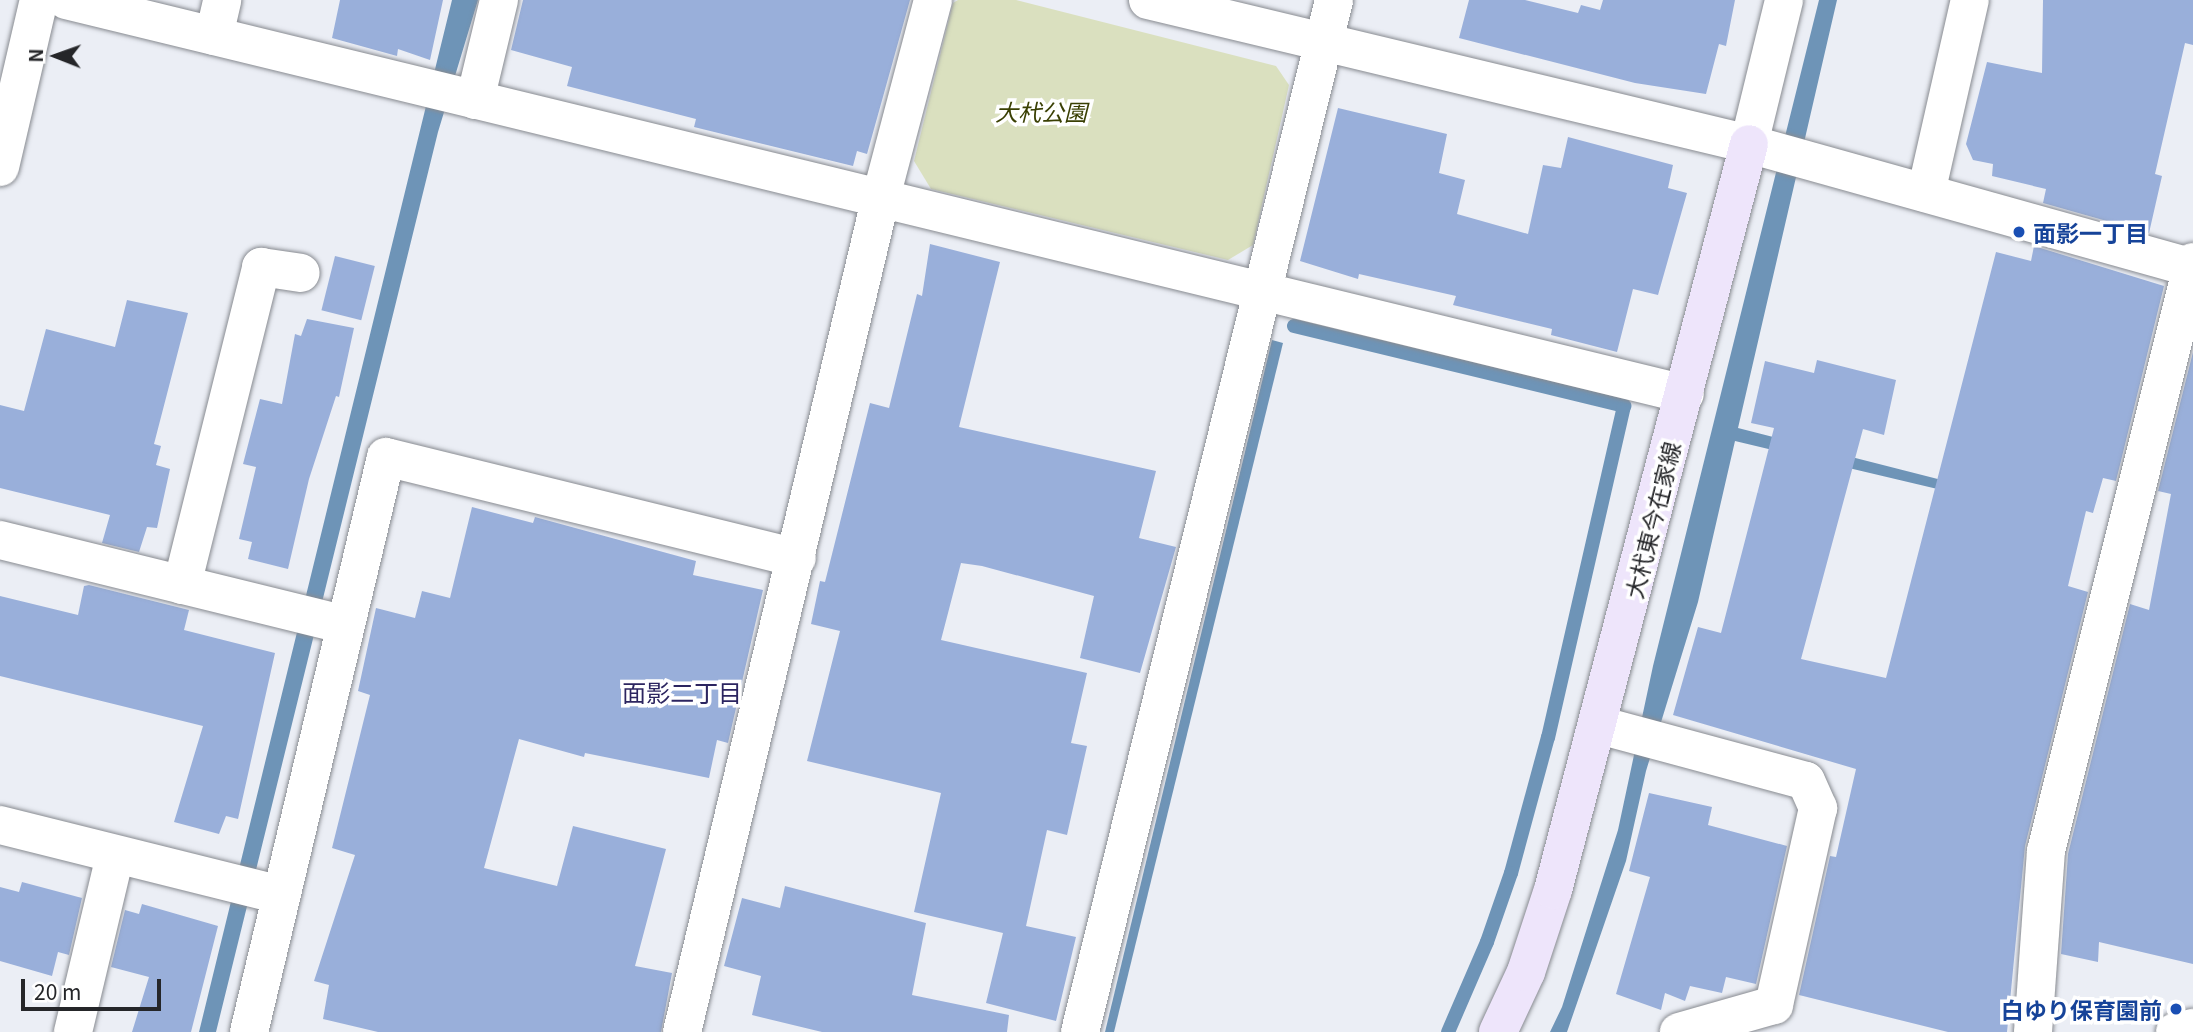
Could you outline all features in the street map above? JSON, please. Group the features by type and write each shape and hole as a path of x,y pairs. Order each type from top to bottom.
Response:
{"street":[{"path":"0,167 39,0"},
{"path":"66,0 218,18 475,100 1685,394"},
{"path":"475,100 499,0"},
{"path":"682,1032 881,197 933,0"},
{"path":"1148,0 1749,144 2193,266 2046,851 2033,1032"},
{"path":"1080,1032 1334,0"},
{"name":"大杙東今在家線","path":"1497,1032 1526,972 1615,730 1685,394 1784,0"},
{"path":"1926,193 1970,0"},
{"path":"182,585 261,267 301,273"},
{"path":"249,1032 386,457 797,558"},
{"path":"0,540 345,625"},
{"path":"1615,730 1806,781 1818,808 1774,1005 1679,1032"},
{"path":"0,825 115,856 281,895"},
{"path":"73,1032 115,856"},
{"path":"2175,1032 2193,1028"}],"green space":[{"name":"大杙公園","path":"958,0 1016,0 1276,66 1289,85 1253,245 1228,260 931,189 914,161 953,3"}],"water":[{"path":"452,0 478,0 438,132 216,1032 199,1032"},
{"path":"1819,0 1837,0 1738,428 2024,501 2022,509 1735,441 1698,602 1646,771 1626,861 1567,1032 1550,1032 1562,1007 1618,830 1653,666"},
{"path":"1272,340 1283,343 1114,1032 1105,1032"}],"building":[{"path":"340,0 443,0 430,60 398,49 397,56 332,38"},
{"path":"523,0 910,0 867,154 857,151 853,166 694,127 696,119 567,86 572,67 511,50"},
{"path":"1469,0 1525,0 1578,13 1581,5 1600,10 1603,0 1735,0 1726,46 1719,44 1706,94 1635,83 1459,38"},
{"path":"2043,0 2193,0 2193,45 2185,43 2155,174 2162,176 2149,233 2043,203 2046,189 1992,176 1993,164 1973,160 1966,144 1987,62 2042,73"},
{"path":"1338,108 1447,134 1439,173 1465,180 1457,214 1528,234 1543,165 1561,168 1568,137 1673,165 1668,188 1687,193 1658,295 1633,289 1617,352 1551,335 1552,329 1453,305 1456,296 1359,274 1358,279 1300,261"},
{"path":"930,244 1000,262 959,427 1156,471 1139,538 1176,547 1140,673 1080,658 1094,596 982,566 961,563 941,640 1087,673 1071,743 1087,746 1067,835 1047,830 1026,926 1076,937 1056,1021 986,1003 1003,933 914,912 941,793 807,761 840,631 811,624 820,581 825,582 870,403 889,408 917,294 922,296"},
{"path":"2034,246 2164,286 2116,481 2103,478 2093,513 2086,511 2068,586 2088,592 2025,846 2007,1032 1948,1032 1799,995 1830,856 1836,857 1856,769 1673,715 1698,627 1721,633 1774,428 1751,423 1765,361 1814,373 1817,360 1896,380 1884,435 1863,429 1801,659 1886,678 1996,252 2031,261"},
{"path":"335,256 375,266 361,320 321,310"},
{"path":"127,300 188,313 154,444 161,446 156,465 170,469 157,528 147,527 139,552 102,543 110,515 0,488 0,405 24,411 46,329 115,347"},
{"path":"307,319 354,328 339,397 336,396 309,479 288,569 248,559 252,542 239,539 256,467 243,464 260,399 282,404 295,334 301,336"},
{"path":"2193,352 2193,964 2099,942 2098,962 2061,954 2068,854 2130,604 2149,610 2171,494 2158,491"},
{"path":"472,507 533,523 535,517 696,561 693,575 763,590 728,743 717,740 709,778 585,753 584,757 519,739 484,868 557,886 573,826 666,849 635,966 672,973 661,1032 378,1032 323,1019 329,985 314,981 355,855 332,848 370,695 358,691 376,608 415,618 422,591 450,598"},
{"path":"84,586 189,610 184,630 275,653 238,819 226,816 219,834 174,822 203,726 0,676 0,596 78,615"},
{"path":"1649,793 1712,807 1708,825 1787,846 1756,984 1726,977 1722,993 1690,986 1685,1001 1665,993 1661,1010 1616,994 1650,877 1629,871"},
{"path":"22,882 82,898 69,955 58,952 52,976 0,961 0,887 19,892"},
{"path":"785,886 926,923 912,995 1009,1015 1007,1032 822,1032 752,1015 761,976 724,966 742,898 780,908"},
{"path":"142,904 218,926 191,1032 132,1032 149,977 111,967 125,910 139,914"}],"waterway":[{"path":"1294,326 1624,406 1548,737 1511,873 1487,942 1448,1032"}],"place":[{"name":"面影一丁目","path":"2019,232"},
{"name":"白ゆり保育園前","path":"2176,1009"}],"district":[{"name":"面影二丁目","path":"682,692"}]}
